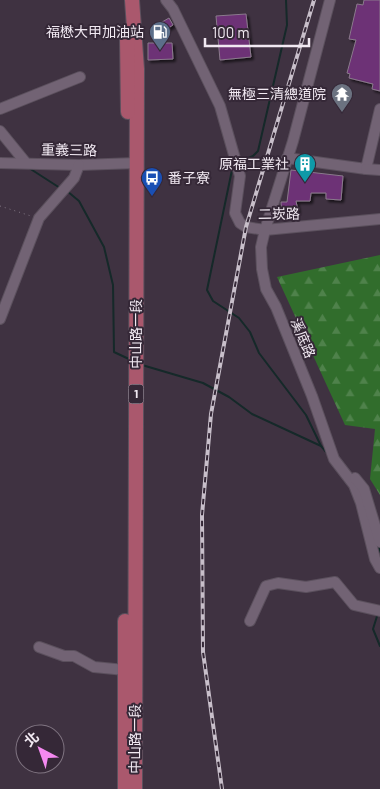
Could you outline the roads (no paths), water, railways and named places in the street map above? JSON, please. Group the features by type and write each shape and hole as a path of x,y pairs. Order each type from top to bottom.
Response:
{"main road":[{"name":"中山路一段","path":"123,0 127,40 133,163"},
{"name":"中山路一段","path":"132,0 137,68 133,163 130,633 134,789"},
{"name":"中山路一段","path":"125,789 125,670 130,633"}],"street":[{"name":"二崁路","path":"166,0 173,9 220,106 240,176 235,213 240,223 246,227 265,230 380,219"},
{"name":"溪底路","path":"330,0 287,158 265,230 262,247 266,288 276,307 312,396 333,456 354,485 380,567"},
{"path":"0,109 80,78"},
{"path":"366,169 380,109"},
{"path":"0,131 26,163"},
{"path":"287,158 380,170"},
{"name":"重義三路","path":"0,163 79,165 133,163"},
{"path":"0,319 39,218 74,178 79,165"},
{"name":"溪底路","path":"333,456 364,489 380,542"},
{"path":"250,621 266,586 278,584 306,587 335,582 354,605 378,611"},
{"path":"39,648 64,656 74,656 94,667 125,670"}],"waterway":[{"path":"239,162 253,156 258,151 287,25 286,0"},
{"path":"234,167 207,290 213,301 239,318 250,332 259,353 306,415 321,446 327,453"},
{"path":"29,168 60,188"},
{"path":"67,191 79,201 104,247 113,285 114,352 131,360"},
{"path":"142,365 203,383 229,397 252,414 321,446"},
{"path":"378,544 380,552"},
{"path":"378,613 373,629 380,646"}],"railway":[{"path":"222,789 203,652 202,515 211,414 246,227 314,0"}],"place":[{"name":"福懋大甲加油站","path":"160,51"},
{"name":"無極三清總道院","path":"342,113"},
{"name":"原福工業社","path":"305,183"},
{"name":"番子寮","path":"152,197"}]}
